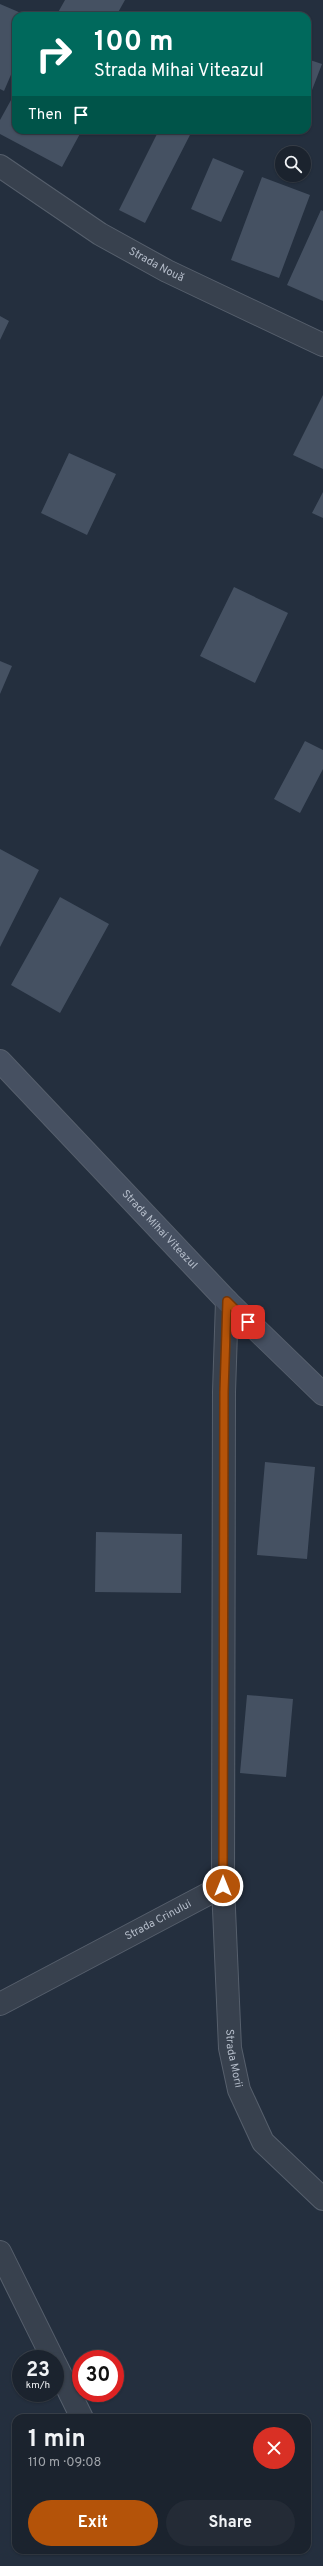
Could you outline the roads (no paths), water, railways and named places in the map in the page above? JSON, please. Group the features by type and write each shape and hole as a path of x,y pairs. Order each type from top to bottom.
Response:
{"main road":[{"name":"Strada Mihai Viteazul","path":"0,1061 227,1301 323,1394"}],"street":[{"name":"Strada Nouă","path":"0,166 100,234 167,271 323,345"},
{"path":"223,1886 224,1392 227,1301"},
{"name":"Strada Crinului","path":"0,2004 223,1886"},
{"name":"Strada Morii","path":"223,1886 230,2048 239,2090 263,2142 323,2199"},
{"path":"0,2252 49,2350"},
{"path":"64,2381 80,2414"}]}
